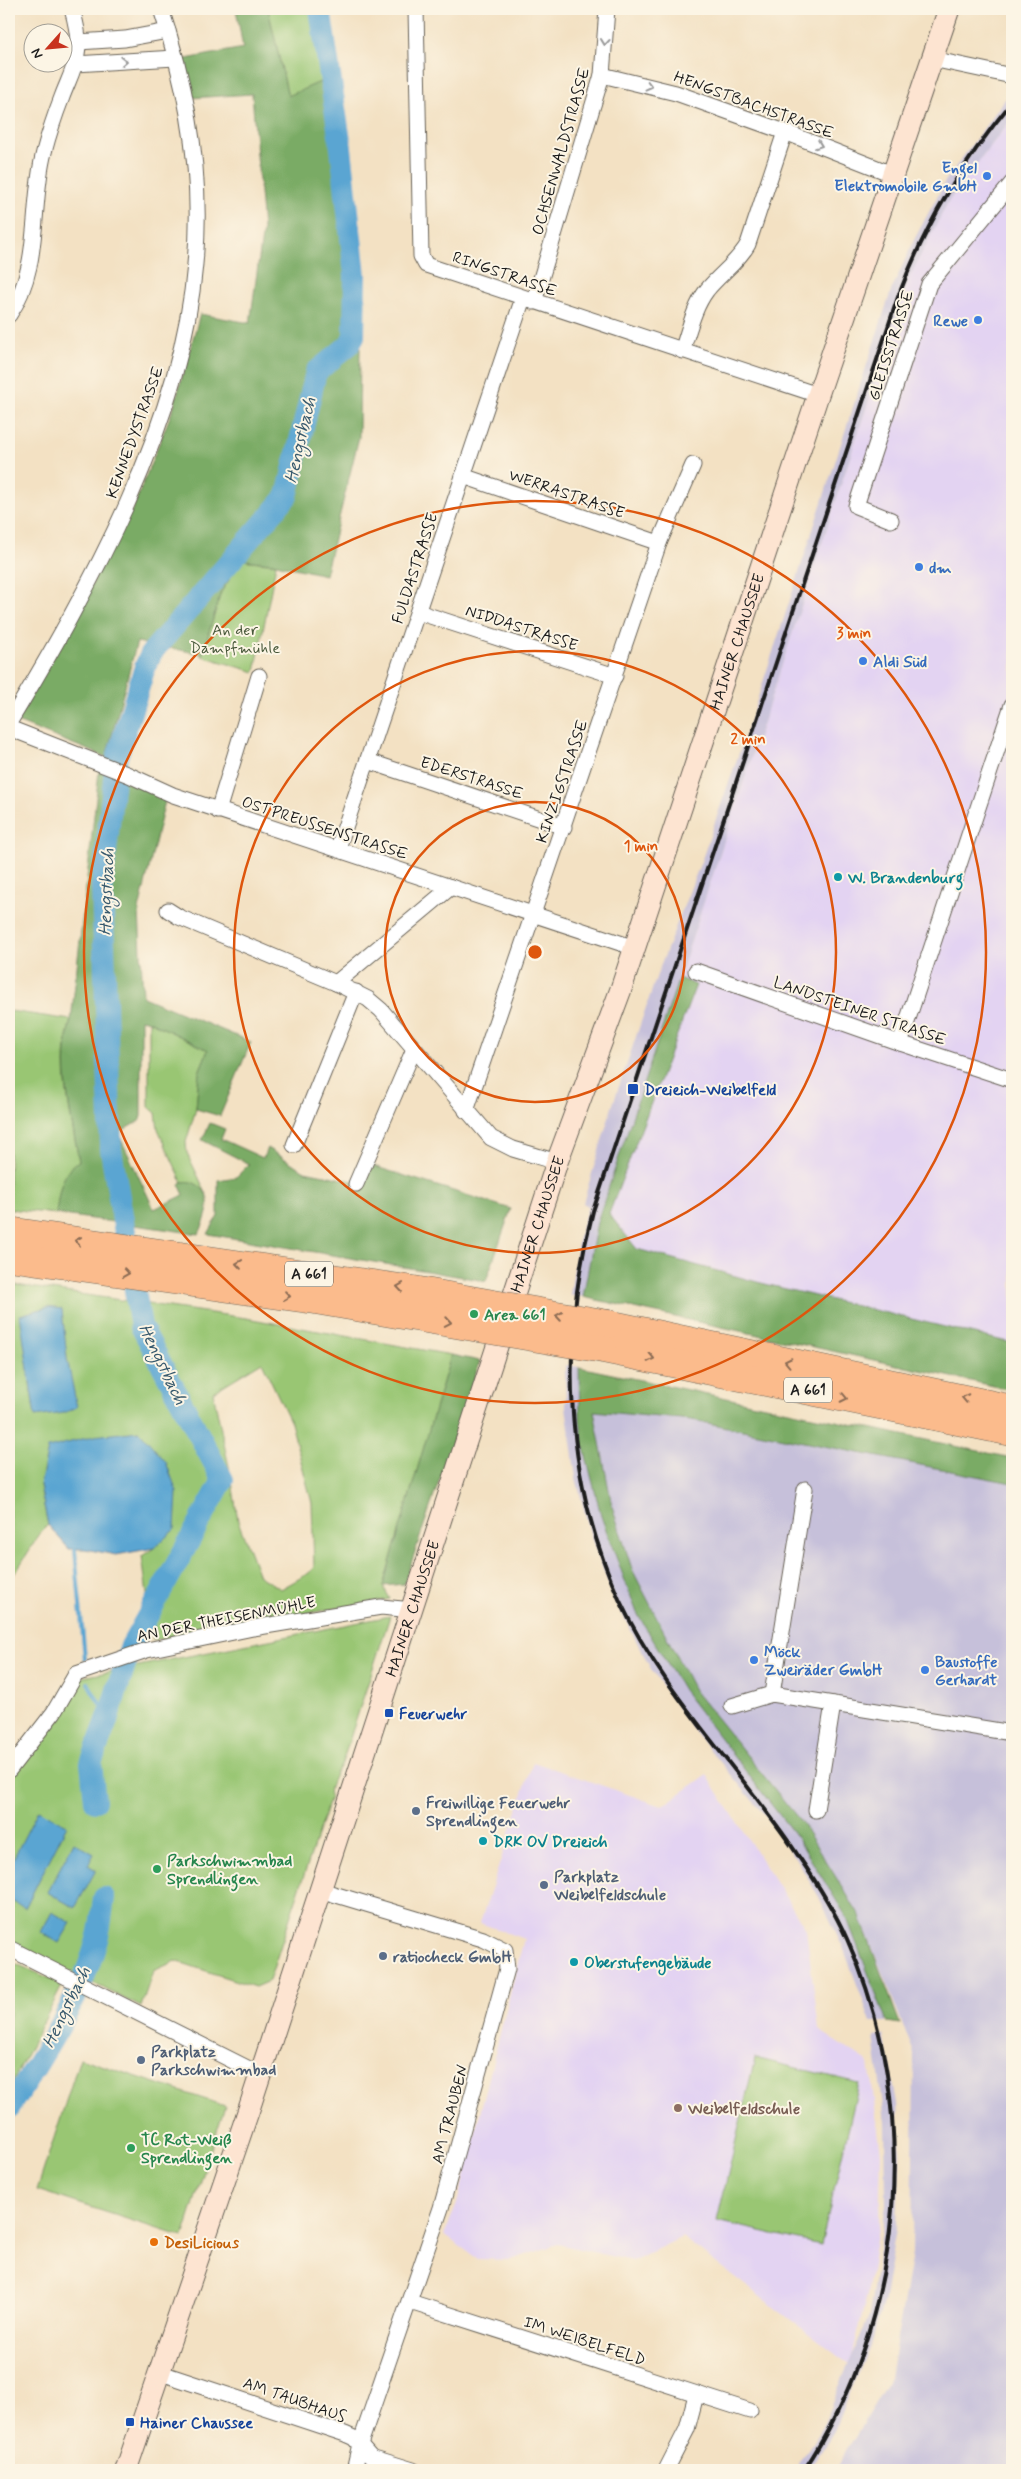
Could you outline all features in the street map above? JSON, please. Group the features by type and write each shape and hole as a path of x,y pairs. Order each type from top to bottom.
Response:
{"highway":[{"name":"A 661","path":"9,1231 414,1290 1012,1432"},
{"name":"A 661","path":"9,1257 315,1300 605,1336 1012,1408"}],"street":[{"path":"9,315 26,283 32,249 36,194 44,154 53,120 75,64 78,42 72,9"},
{"name":"KENNEDYSTRASSE","path":"9,724 37,677 125,509 160,421 177,364 193,289 197,232 191,136 175,58 161,9"},
{"name":"RINGSTRASSE","path":"416,9 422,261 426,265 818,395"},
{"name":"OCHSENWALDSTRASSE","path":"528,300 602,75 607,9"},
{"name":"HAINER CHAUSSEE","path":"126,2470 249,2109 413,1610 557,1162 586,1089 634,948 892,174 949,9"},
{"path":"78,42 125,39 168,31"},
{"path":"75,64 175,58"},
{"path":"932,59 1012,76"},
{"name":"HENGSTBACHSTRASSE","path":"602,75 676,93 785,132 892,174"},
{"path":"682,350 705,292 748,244 785,132"},
{"name":"GLEISSTRASSE","path":"891,520 856,506 929,284 1012,183"},
{"name":"FULDASTRASSE","path":"338,848 463,476 528,300"},
{"name":"KINZIGSTRASSE","path":"466,1111 659,543 693,465"},
{"name":"WERRASTRASSE","path":"463,476 659,543"},
{"name":"NIDDASTRASSE","path":"418,612 615,676"},
{"path":"218,811 259,676"},
{"path":"900,1043 1012,705"},
{"name":"OSTPREUSSENSTRASSE","path":"9,728 218,811 338,848 634,948"},
{"name":"EDERSTRASSE","path":"368,761 564,827"},
{"path":"336,983 451,887"},
{"path":"168,910 178,917 356,992 374,1003 485,1132 502,1145 557,1162"},
{"name":"LANDSTEINER STRASSE","path":"696,971 900,1043 1012,1080"},
{"path":"294,1145 356,992"},
{"path":"356,1184 414,1049"},
{"path":"772,1694 806,1489"},
{"name":"AN DER THEISENMÜHLE","path":"9,1770 54,1712 76,1674 129,1656 253,1628 380,1607 413,1610"},
{"path":"732,1706 772,1694 1012,1733"},
{"path":"816,1810 833,1704"},
{"name":"AM TRAUBEN","path":"320,1890 482,1939 505,1950 507,1969 441,2208 360,2444 354,2470"},
{"path":"9,1948 259,2074"},
{"name":"IM WEIBELFELD","path":"410,2302 750,2411"},
{"name":"AM TAUBHAUS","path":"158,2372 345,2434 360,2444 371,2457 413,2470"},
{"path":"666,2470 687,2429 696,2395"}],"shaded area":[{"path":"1011,91 1012,118 948,202 909,278 597,1222 583,1297 570,1295 579,1236 588,1206 583,1203 612,1107 657,975 702,859 750,722 891,291 915,238 946,180"},
{"path":"1012,118 1012,1344 761,1283 637,1249 609,1214 696,986 679,978 910,275 948,202"},
{"path":"565,1365 579,1367 580,1421 583,1444 602,1519 637,1613 683,1690 798,1839 846,1916 887,2022 871,2022 843,1947 819,1897 796,1859 769,1820 695,1732 651,1669 614,1598 591,1537 576,1478 566,1407"},
{"path":"594,1410 692,1420 1012,1483 1012,2470 835,2470 890,2378 912,2253 914,2053 859,1914 802,1823 694,1690 632,1569 612,1506"},
{"name":"Weibelfeldschule","path":"533,1762 662,1806 707,1775 806,1929 819,2030 869,2063 881,2154 879,2222 867,2295 850,2365 682,2237 633,2261 558,2244 511,2260 478,2259 444,2235 457,2204 524,1939 480,1923"},
{"path":"884,2035 897,2103 900,2154 897,2223 884,2299 873,2338 834,2432 809,2470 795,2470 822,2427 869,2316 886,2205 885,2122 874,2036"}],"green space":[{"path":"236,9 268,9 288,96 336,75 361,263 359,437 325,575 272,563 242,560 221,592 202,656 202,654 137,642 106,757 17,722 133,508 173,409 200,314 250,323 263,229 252,94 191,98 181,60 243,48"},
{"path":"268,9 312,9 321,82 288,96"},
{"name":"An der Dampfmühle","path":"242,560 276,564 255,672 202,656 221,592"},
{"path":"99,771 166,797 139,910 143,997 251,1042 220,1116 196,1109 199,1072 208,1050 149,1021 141,1019 141,1120 118,1133 154,1209 184,1195 179,1184 182,1182 194,1183 206,1193 208,1199 207,1213 199,1234 56,1214 64,1178 79,1161 67,1090 66,1055"},
{"path":"679,978 696,985 609,1214 637,1249 761,1283 1012,1343 1012,1390 583,1297 597,1222"},
{"path":"10,1011 71,1020 67,1037 65,1073 69,1108 79,1161 64,1178 56,1214 9,1209"},
{"path":"149,1021 208,1050 199,1072 196,1109 186,1142 187,1153 207,1195 196,1185 182,1182 158,1129 156,1113 149,1107"},
{"path":"210,1123 225,1129 221,1139 263,1158 267,1148 305,1171 363,1183 370,1165 511,1209 486,1281 208,1234 218,1216 218,1180 236,1177 249,1164 202,1140"},
{"path":"9,1284 246,1318 451,1355 383,1586 390,1599 153,1640 142,1556 154,1548 40,1486 48,1525 41,1532 13,1576 9,1574","holes":["262,1362 291,1423 312,1503 314,1567 309,1573 281,1589 259,1576 238,1521 232,1481 213,1392"]},
{"path":"451,1355 480,1361 404,1584 383,1586"},
{"path":"579,1367 1012,1458 1012,1483 692,1420 594,1411 612,1506 632,1569 694,1690 802,1823 859,1914 900,2024 887,2022 846,1916 798,1839 683,1690 637,1613 602,1519 583,1444 580,1421"},
{"name":"Parkschwimmbad Sprendlingen","path":"390,1616 341,1766 331,1785 330,1797 269,1981 255,1987 176,1961 153,1971 141,2007 9,1941 9,1777 40,1746 78,1678"},
{"path":"9,1961 63,1984 9,2089"},
{"name":"TC Rot-Weiß Sprendlingen","path":"80,2058 225,2106 183,2237 37,2190"},
{"path":"755,2058 859,2083 821,2245 717,2221"}],"water":[{"path":"48,1307 62,1309 67,1358 77,1407 64,1413 35,1417 20,1315"},
{"path":"139,1431 166,1462 177,1492 175,1529 154,1548 116,1555 85,1549 69,1549 48,1525 40,1486 48,1448 94,1436"},
{"path":"38,1810 67,1825 25,1908 9,1900 9,1867"},
{"path":"74,1842 94,1854 88,1865 96,1870 75,1908 47,1892"},
{"path":"52,1912 71,1923 59,1943 41,1932"}],"waterway":[{"name":"Hengstbach","path":"95,1801 91,1763 108,1718 131,1646 223,1480 141,1326 111,1150 102,886 116,761 145,667 152,652 287,496 316,372 349,345 354,336 355,275 341,148 320,9"},
{"path":"75,1550 85,1659"},
{"path":"88,1683 108,1718"},
{"name":"Hengstbach","path":"9,2109 60,2026 82,1982 98,1936 104,1898"}],"railway":[{"path":"804,2470 838,2410 864,2347 882,2279 892,2210 893,2141 887,2071 871,2004 847,1939 831,1907 753,1793 680,1700 637,1634 619,1599 601,1553 587,1505 578,1457 573,1408 572,1358 575,1309 582,1260 593,1211 898,297 933,219 961,171 1012,102"}],"place":[{"name":"Engel Elektromobile GmbH","path":"987,176"},
{"name":"Rewe","path":"978,320"},
{"name":"dm","path":"919,567"},
{"name":"Aldi Süd","path":"863,661"},
{"name":"W. Brandenburg","path":"838,877"},
{"name":"Dreieich-Weibelfeld","path":"633,1089"},
{"name":"Area 661","path":"474,1314"},
{"name":"Möck Zweiräder GmbH","path":"754,1660"},
{"name":"Baustoffe Gerhardt","path":"925,1670"},
{"name":"Feuerwehr","path":"389,1713"},
{"name":"Freiwillige Feuerwehr Sprendlingen","path":"416,1811"},
{"name":"DRK OV Dreieich","path":"483,1841"},
{"name":"Parkschwimmbad Sprendlingen","path":"157,1869"},
{"name":"Parkplatz Weibelfeldschule","path":"544,1885"},
{"name":"ratiocheck GmbH","path":"383,1956"},
{"name":"Oberstufengebäude","path":"574,1962"},
{"name":"Parkplatz Parkschwimmbad","path":"141,2060"},
{"name":"Weibelfeldschule","path":"678,2108"},
{"name":"TC Rot-Weiß Sprendlingen","path":"131,2148"},
{"name":"DesiLicious","path":"154,2242"},
{"name":"Hainer Chaussee","path":"130,2422"}]}
